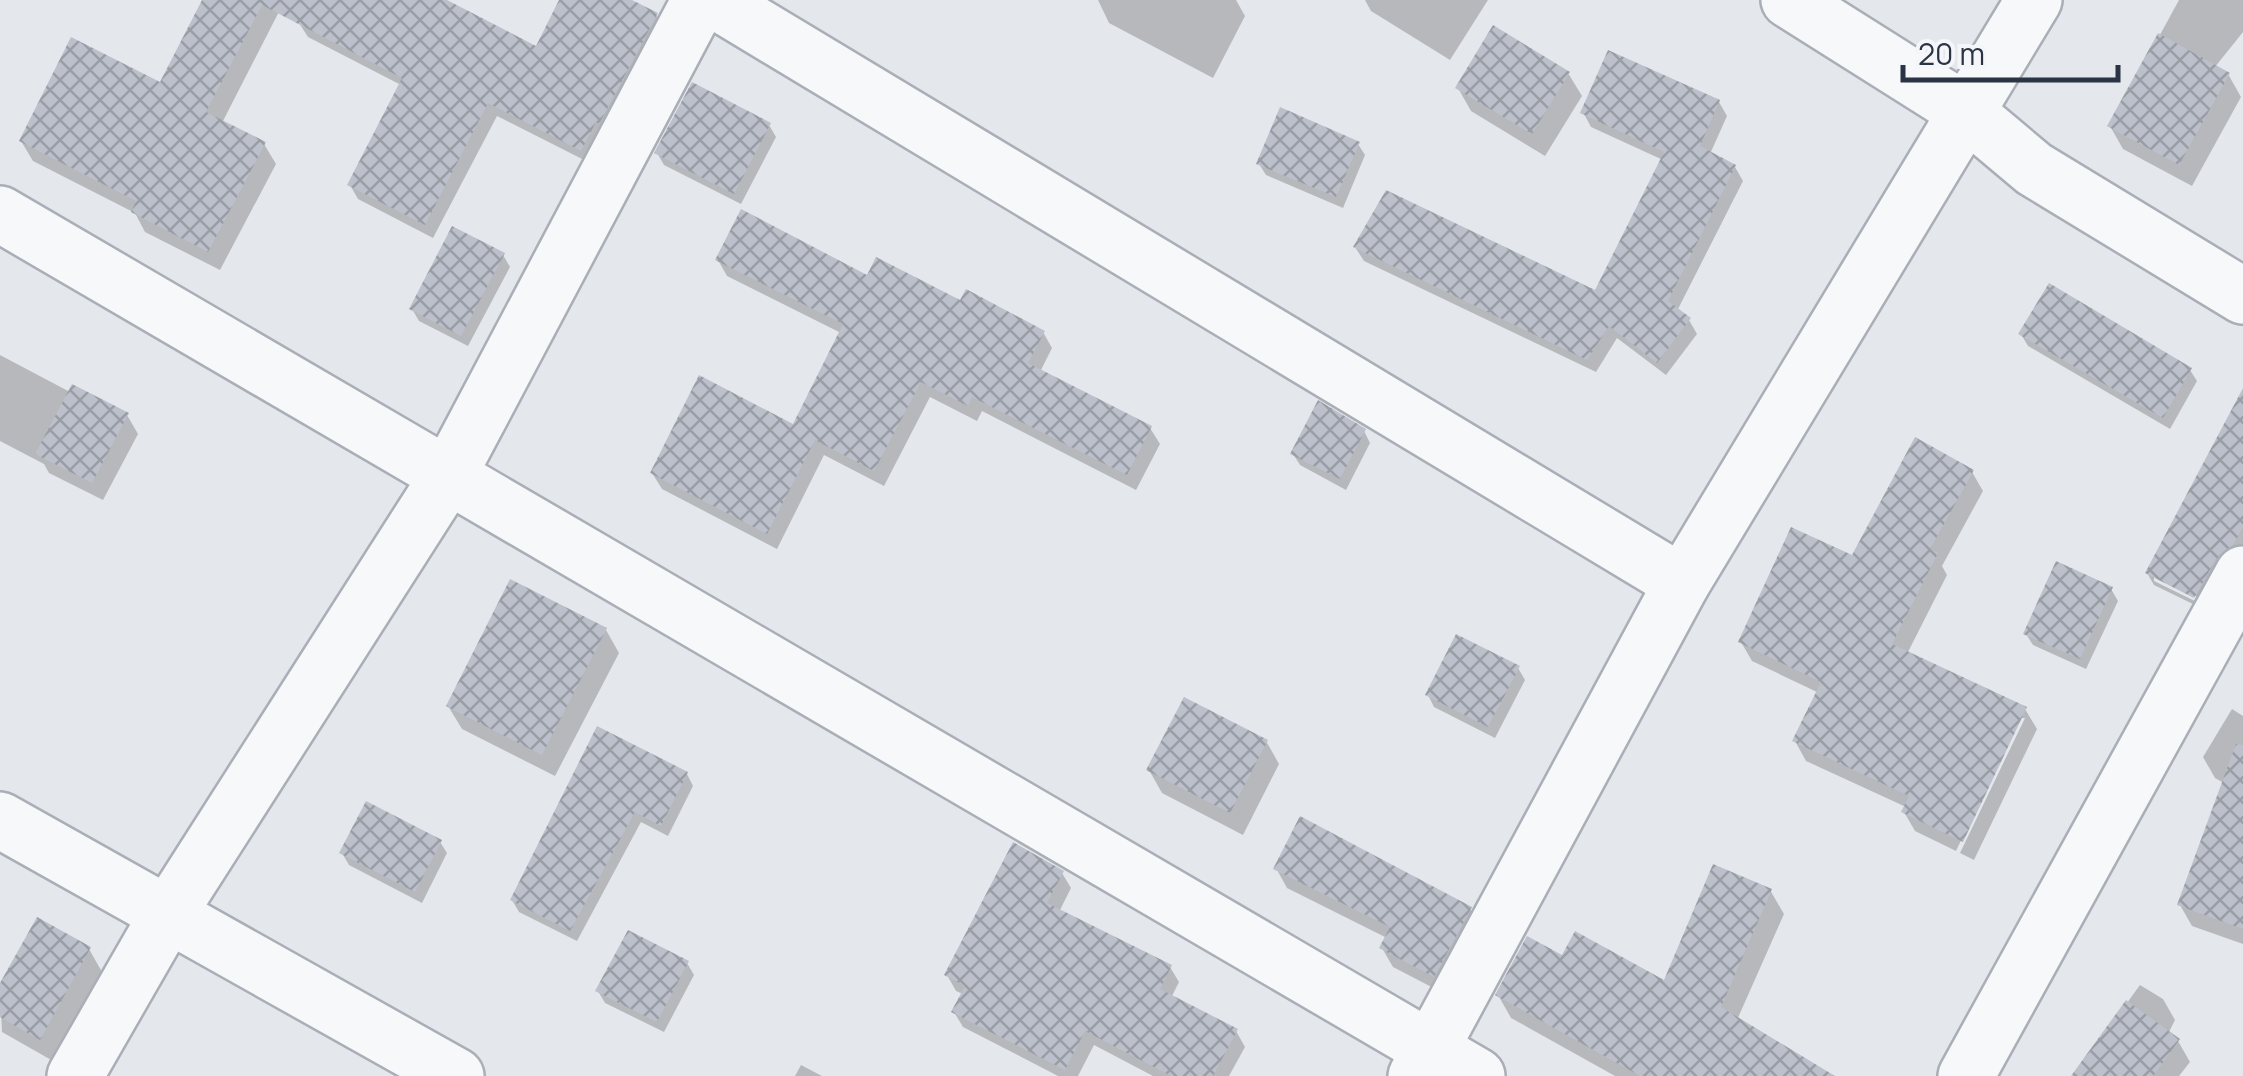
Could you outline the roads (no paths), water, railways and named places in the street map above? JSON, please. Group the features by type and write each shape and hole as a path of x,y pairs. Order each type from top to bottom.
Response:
{"street":[{"path":"75,1076 168,914 448,476 700,0"},
{"path":"714,0 1682,583"},
{"path":"1788,0 1965,111 2034,169 2243,296"},
{"path":"1423,1063 1682,583 2034,0"},
{"path":"0,214 448,476 1423,1063 1476,1076"},
{"path":"1966,1076 2243,574"},
{"path":"0,820 456,1076"}]}
